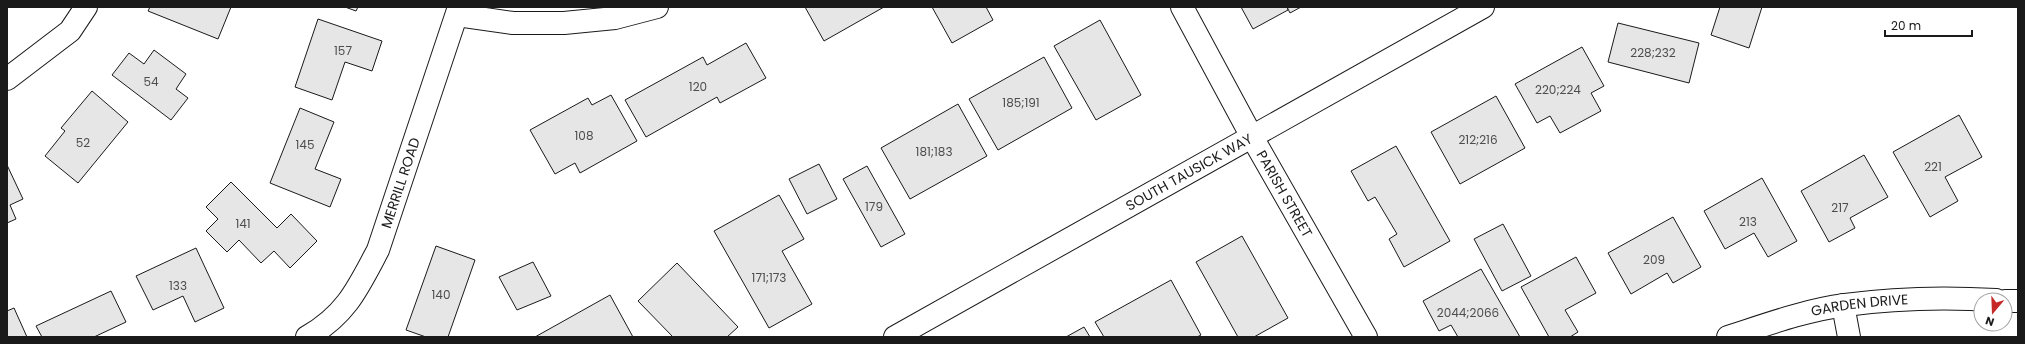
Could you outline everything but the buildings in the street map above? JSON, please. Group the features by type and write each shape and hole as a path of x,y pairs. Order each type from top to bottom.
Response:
{"street":[{"path":"7,79 70,31 86,7"},
{"path":"458,11 513,23 564,23 615,18 657,7"},
{"name":"PARISH STREET","path":"1182,7 1252,137 1366,337"},
{"name":"SOUTH TAUSICK WAY","path":"895,337 1483,7"},
{"name":"MERRILL ROAD","path":"307,337 340,314 359,287 378,250 458,11"},
{"name":"GARDEN DRIVE","path":"1728,337 1782,320 1843,305 1916,298 1973,299"},
{"path":"1843,305 1849,337"}]}
